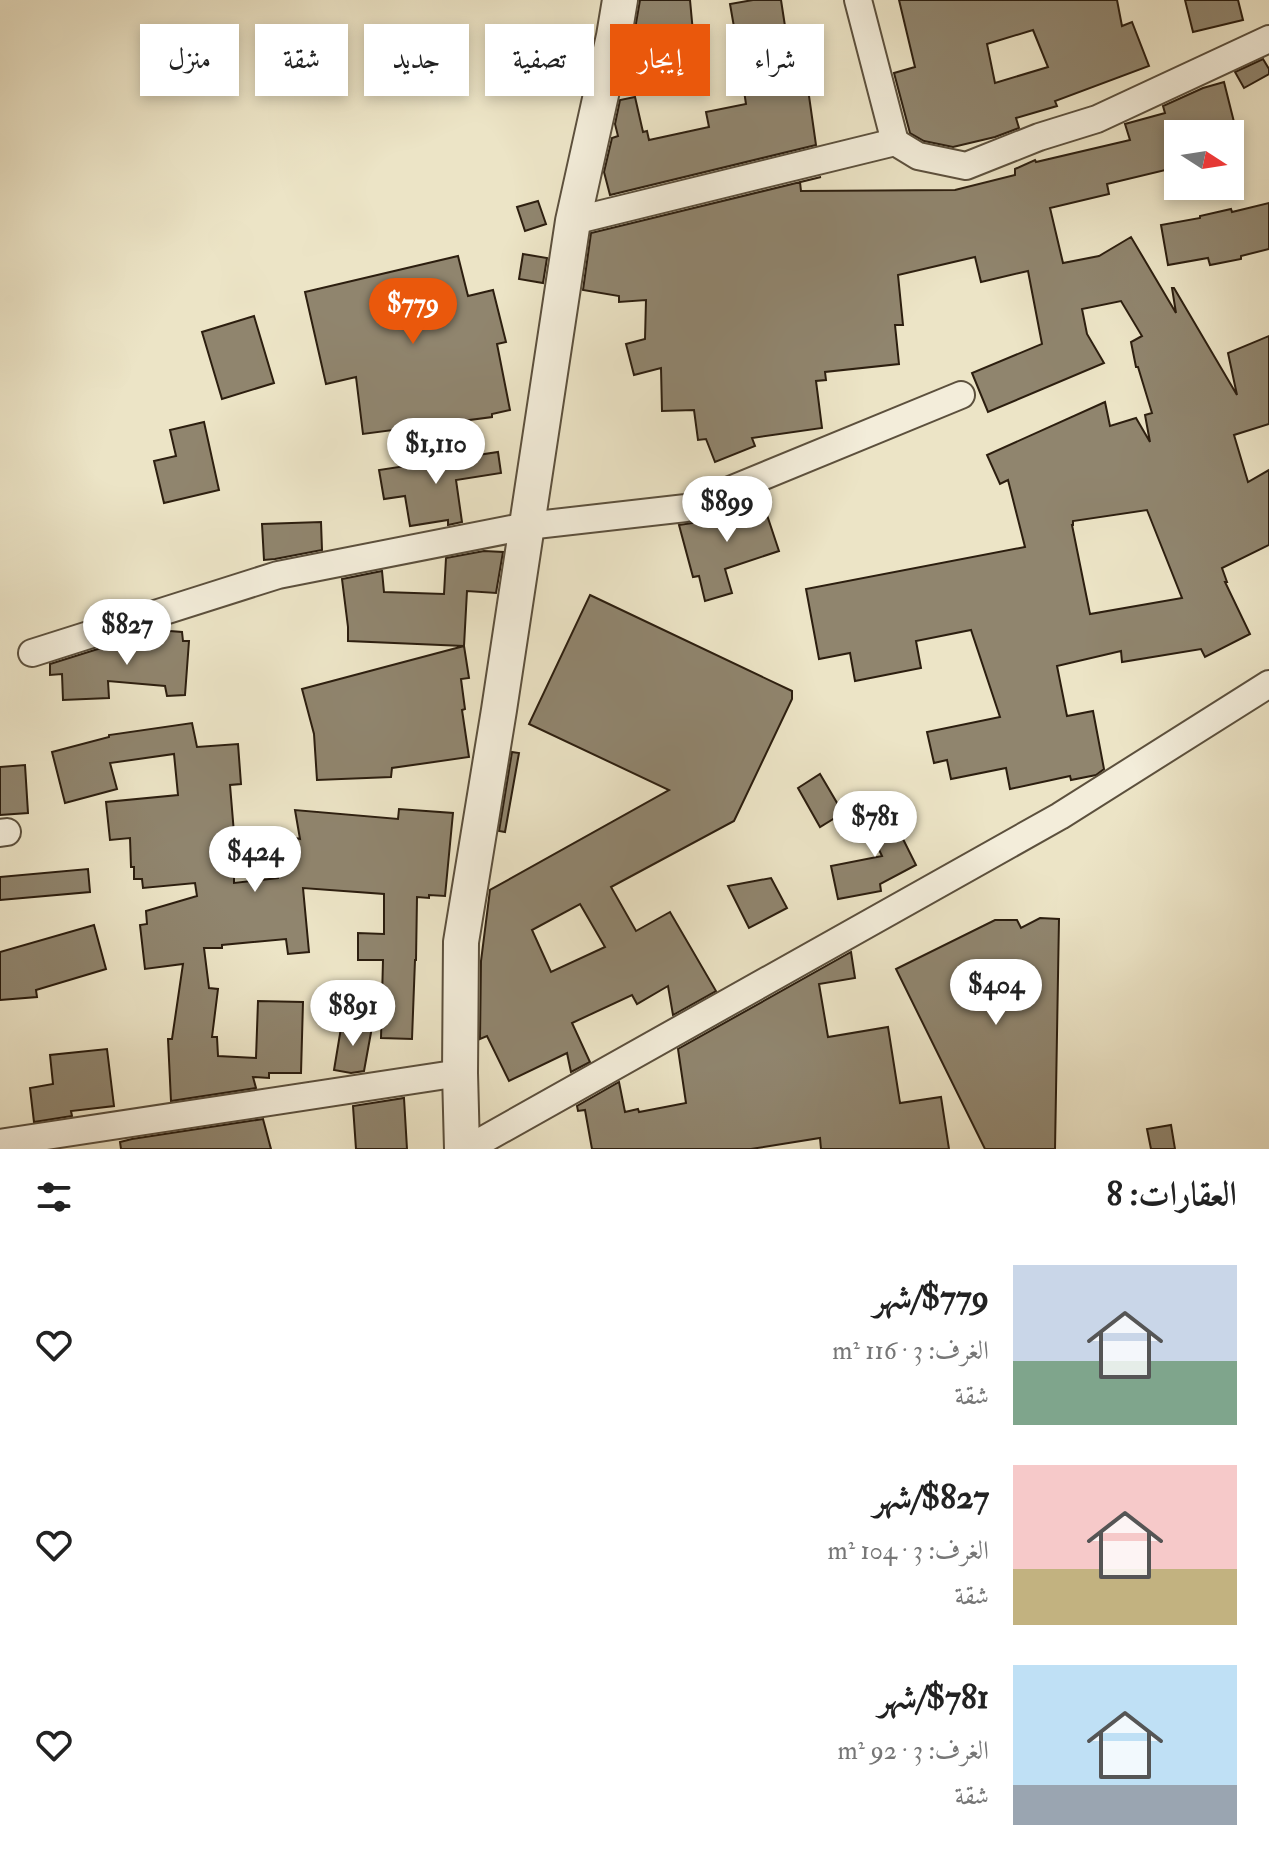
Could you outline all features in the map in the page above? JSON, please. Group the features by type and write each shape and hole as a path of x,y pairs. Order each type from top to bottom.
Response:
{"street":[{"path":"620,0 573,221 461,942 460,1073 465,1149 1060,816 1269,684"},
{"path":"858,0 895,142 918,156 966,166 1039,137 1097,119 1269,39"},
{"path":"573,221 895,142"},
{"path":"32,653 278,575 527,526 686,508 961,395"},
{"path":"0,1143 460,1073"}],"building":[{"path":"640,0 690,0 692,24 636,23"},
{"path":"781,0 785,24 733,24 730,4"},
{"path":"899,0 1117,0 1122,26 1132,22 1149,66 1055,101 1057,106 1016,118 1019,128 953,147 924,141 910,133 894,73 915,67","holes":["1033,30 1048,67 995,83 987,44"]},
{"path":"1185,0 1238,0 1243,20 1193,32"},
{"path":"1263,59 1269,74 1244,88 1235,72"},
{"path":"1224,82 1234,120 1164,120 1164,170 1107,184 1109,194 1050,208 1063,263 1099,256 1131,237 1176,313 1174,288 1237,395 1228,353 1269,336 1269,424 1234,435 1248,482 1269,470 1269,545 1222,568 1225,582 1250,634 1205,657 1201,649 1122,662 1121,651 1057,666 1067,716 1093,711 1104,769 1096,775 1071,780 1070,776 1010,789 1006,768 951,779 947,760 934,763 927,732 1000,717 971,630 916,641 921,668 855,681 850,653 819,659 806,589 1025,547 1008,480 1000,484 987,455 1105,402 1110,426 1136,418 1150,442 1145,415 1152,413 1131,342 1142,336 1121,301 1082,309 1087,334 1104,363 988,412 972,373 1042,344 1028,271 981,282 975,257 898,275 903,325 895,325 899,364 825,372 826,380 816,381 822,428 752,438 755,446 715,462 706,439 698,440 694,410 662,411 661,368 634,375 626,344 645,339 646,300 619,302 619,296 583,290 591,233 800,182 801,191 955,190 1015,175 1015,169 1035,160 1130,140 1125,124 1165,113 1163,106","holes":["1147,510 1182,598 1090,614 1073,521"]},
{"path":"745,96 809,96 816,145 610,195 604,172 612,138 618,136 615,124 620,100 635,97 643,132 647,131 649,140 709,127 706,112 746,104"},
{"path":"538,201 546,224 525,231 517,207"},
{"path":"1269,203 1269,249 1210,265 1208,258 1168,265 1161,225"},
{"path":"523,254 547,258 543,283 519,279"},
{"path":"458,256 468,296 493,290 506,342 497,344 510,410 492,414 492,417 363,434 356,377 326,384 305,292"},
{"path":"254,316 274,383 222,399 202,332"},
{"path":"204,422 219,490 164,503 154,461 176,456 170,430"},
{"path":"498,452 501,473 456,480 462,522 448,525 448,520 410,526 405,496 384,499 379,470"},
{"path":"761,497 779,551 725,569 732,593 705,601 699,576 693,577 679,525"},
{"path":"321,522 322,550 264,560 262,524"},
{"path":"484,551 503,552 496,593 467,591 464,646 348,641 342,579 382,571 384,592 444,594 446,558"},
{"path":"590,595 792,691 792,699 734,821 611,887 636,931 670,912 716,991 673,1015 668,986 637,1004 632,995 572,1023 590,1062 571,1072 567,1053 509,1081 487,1036 480,1039 481,961 490,890 669,790 529,724","holes":["580,904 605,947 551,972 532,930"]},
{"path":"157,630 182,632 183,641 189,641 185,695 167,696 165,686 108,681 109,698 63,700 62,674 50,675 50,664 101,648 134,647 135,637"},
{"path":"464,646 469,678 461,679 465,709 462,710 469,757 392,768 391,777 317,780 314,734 302,689"},
{"path":"192,723 197,747 238,744 241,784 230,785 234,883 278,878 287,836 300,839 295,810 398,819 399,809 453,813 445,896 417,897 412,1039 381,1038 383,960 358,960 358,933 384,934 384,894 303,888 309,952 288,954 286,939 204,948 209,988 218,989 212,1037 217,1037 218,1056 256,1058 258,1001 303,1002 301,1073 269,1073 269,1078 253,1077 256,1088 171,1101 168,1039 172,1039 183,964 145,969 140,925 147,924 146,911 197,896 195,883 143,888 142,879 134,879 130,838 110,840 106,802 178,795 174,754 110,763 117,789 65,803 52,752 109,735"},
{"path":"512,752 519,753 505,832 499,831"},
{"path":"25,765 28,813 0,815 0,767"},
{"path":"820,774 843,813 820,827 798,788"},
{"path":"886,805 916,865 880,884 881,891 838,899 831,866 882,856 863,816"},
{"path":"88,869 90,892 0,900 0,877"},
{"path":"771,878 787,908 749,928 728,886"},
{"path":"1040,918 1059,919 1055,1149 985,1149 896,969 995,920 1017,920 1021,928"},
{"path":"94,925 106,969 36,990 37,997 0,1000 0,952"},
{"path":"851,952 855,978 819,984 828,1037 888,1027 900,1103 941,1097 949,1149 821,1149 820,1138 751,1149 592,1149 585,1110 578,1111 577,1106 619,1082 625,1112 686,1103 678,1049"},
{"path":"342,1022 372,1027 364,1071 351,1073 334,1070"},
{"path":"107,1049 114,1106 71,1111 72,1116 34,1122 30,1088 53,1084 50,1055"},
{"path":"404,1098 407,1149 356,1149 353,1106"},
{"path":"263,1119 271,1149 121,1149 120,1142 132,1139"},
{"path":"1171,1125 1175,1149 1151,1149 1147,1129"}]}
